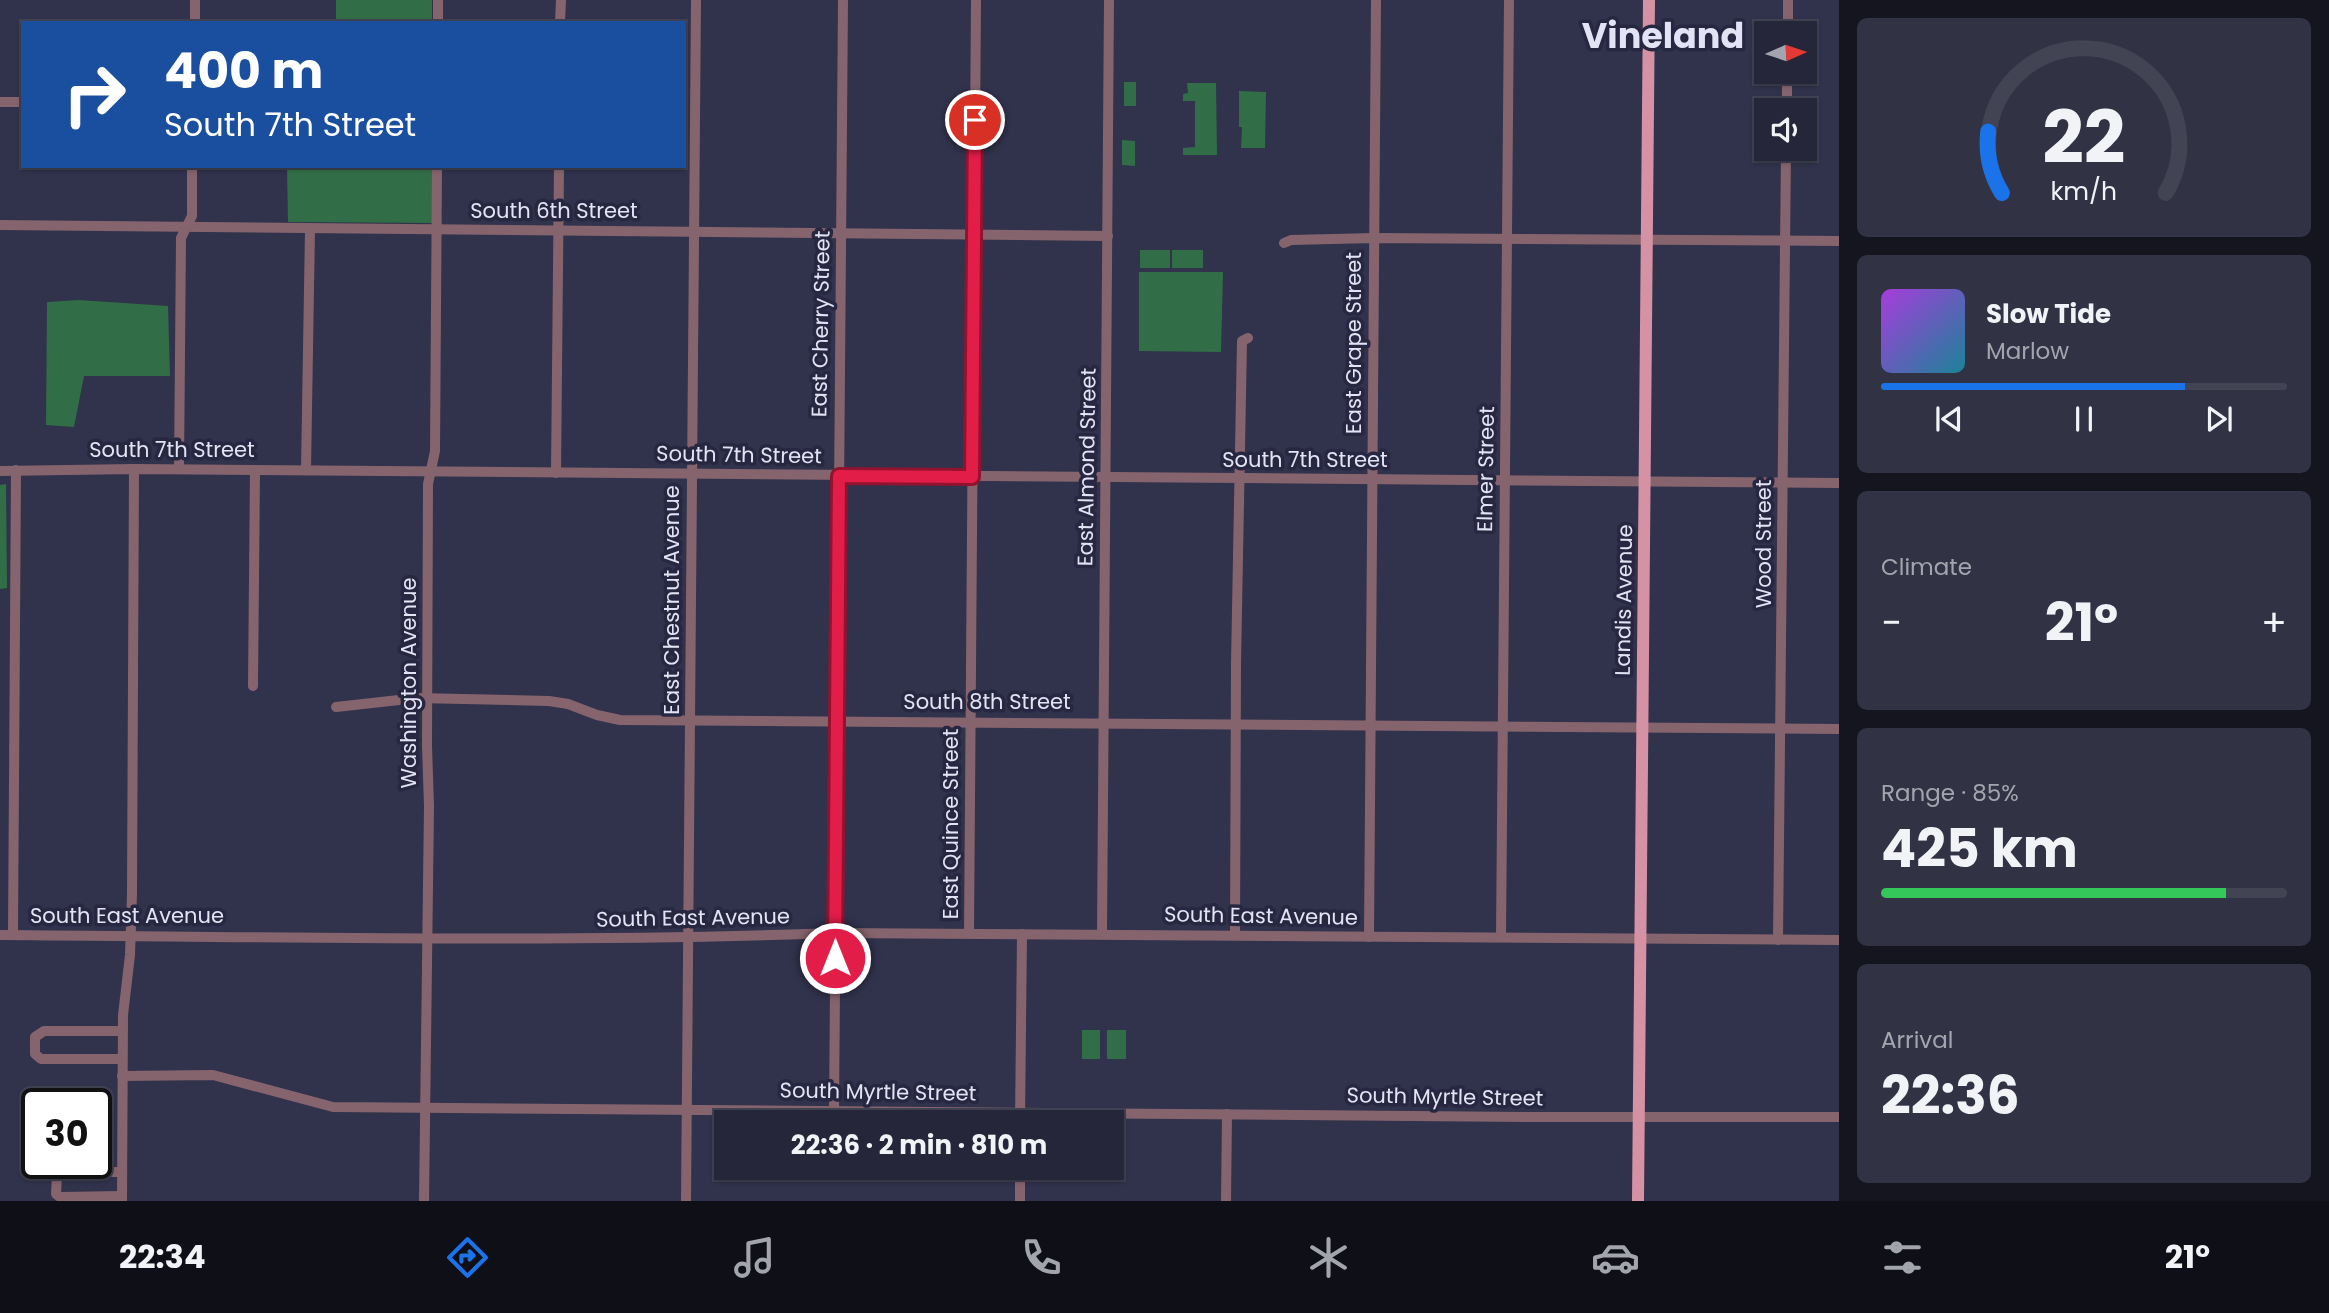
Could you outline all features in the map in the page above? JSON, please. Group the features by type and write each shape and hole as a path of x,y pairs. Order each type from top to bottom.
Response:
{"main road":[{"name":"Landis Avenue","path":"1638,1201 1649,0"}],"street":[{"path":"195,0 195,21"},
{"path":"438,0 438,21"},
{"path":"560,21 561,0"},
{"name":"East Chestnut Avenue","path":"686,1201 696,0"},
{"name":"East Cherry Street","path":"834,1110 843,0"},
{"name":"East Quince Street","path":"970,933 976,0"},
{"name":"East Almond Street","path":"1102,934 1109,0"},
{"name":"East Grape Street","path":"1369,937 1376,0"},
{"name":"Elmer Street","path":"1501,937 1509,0"},
{"path":"1788,0 1788,21"},
{"path":"0,102 21,102"},
{"name":"Wood Street","path":"1778,940 1786,161"},
{"path":"179,470 181,238 192,216 192,168"},
{"name":"Washington Avenue","path":"424,1201 429,806 428,484 435,451 437,168"},
{"path":"556,473 559,168"},
{"name":"South 6th Street","path":"0,226 694,230 1108,236"},
{"path":"306,470 310,229"},
{"path":"1284,243 1291,240 1374,238 1839,241"},
{"path":"1235,935 1242,341 1248,338"},
{"path":"122,1172 63,1172 57,1175 56,1194 60,1197 122,1199 122,1172 122,1076 122,1059 130,935 134,469"},
{"path":"13,935 16,470"},
{"path":"253,686 255,470"},
{"name":"South 7th Street","path":"0,471 306,470 1839,483"},
{"name":"South 8th Street","path":"336,707 427,698 549,701 620,720 1839,729"},
{"path":"0,701 13,701"},
{"path":"1020,1110 1022,933"},
{"name":"South East Avenue","path":"0,935 428,939 1022,933 1839,940"},
{"path":"122,1059 41,1059 35,1055 34,1046 36,1037 44,1031 123,1031"},
{"name":"South Myrtle Street","path":"122,1076 213,1075 323,1105 714,1110"},
{"path":"1226,1201 1227,1115"},
{"name":"South Myrtle Street","path":"1124,1116 1839,1117"},
{"path":"1020,1180 1020,1201"}],"green space":[{"path":"336,0 432,0 432,21 336,21"},
{"path":"1124,82 1136,82 1136,106 1124,106"},
{"path":"1187,83 1216,83 1217,155 1183,155 1183,148 1195,147 1195,101 1183,101 1183,94 1188,93"},
{"path":"1239,91 1266,92 1265,148 1241,148"},
{"path":"1122,140 1135,141 1135,166 1122,165"},
{"path":"287,168 432,168 432,223 288,222"},
{"path":"1140,250 1170,250 1170,268 1140,268"},
{"path":"1172,250 1203,250 1203,268 1172,268"},
{"path":"1139,272 1223,272 1221,352 1139,351"},
{"path":"79,300 168,306 170,376 84,376 74,427 46,425 47,302"},
{"path":"6,484 7,588 0,589 0,485"},
{"path":"1082,1030 1100,1030 1100,1059 1082,1059"},
{"path":"1107,1030 1126,1030 1126,1059 1107,1059"}],"district":[{"name":"Vineland","path":"1663,36"}],"route":[{"path":"835,958 839,476 972,477 975,120"}]}
